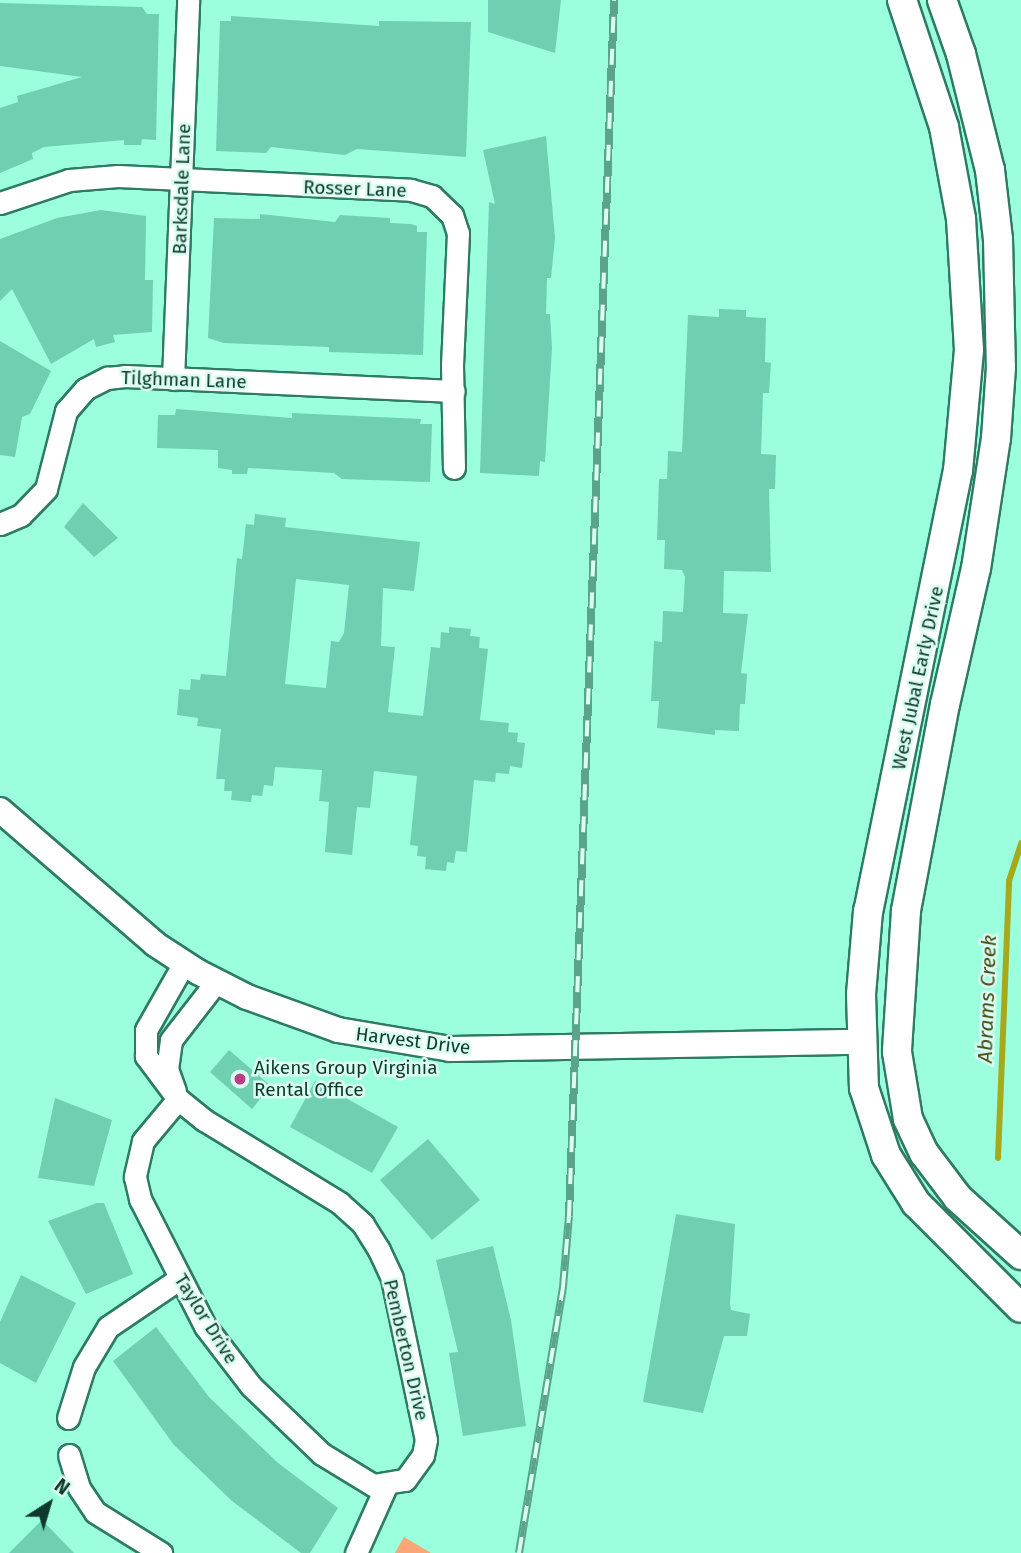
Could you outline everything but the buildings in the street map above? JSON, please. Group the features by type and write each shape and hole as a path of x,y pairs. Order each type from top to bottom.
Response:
{"main road":[{"name":"West Jubal Early Drive","path":"902,0 944,127 962,231 969,350 958,470 868,911 862,1042 864,1088 886,1155 916,1203 944,1235 1021,1308"},
{"name":"West Jubal Early Drive","path":"942,0 961,54 990,170 998,239 1001,367 996,438 976,568 944,704 906,911 897,1041 900,1089 924,1153 958,1198 1021,1255"}],"street":[{"name":"Barksdale Lane","path":"173,379 184,181 188,0"},
{"name":"Rosser Lane","path":"0,203 30,190 92,177 411,190 439,201 452,215 458,233 454,468"},
{"name":"Tilghman Lane","path":"0,524 22,515 46,489 60,425 85,389 116,377 454,391"},
{"name":"Harvest Drive","path":"0,810 125,919 184,963 216,982 338,1030 450,1049 897,1041"},
{"name":"Pemberton Drive","path":"184,963 151,1017 144,1041 151,1066 178,1099 225,1135 340,1203 363,1224 379,1250 391,1278 426,1440 416,1468 405,1480 386,1486"},
{"path":"178,1099 167,1069 171,1040 216,982"},
{"name":"Taylor Drive","path":"178,1099 143,1141 135,1177 179,1279 220,1348 278,1415 363,1482 386,1486"},
{"path":"68,1418 84,1367 107,1327 179,1279"},
{"path":"69,1455 79,1488 95,1512 161,1553"},
{"path":"356,1553 386,1486"}],"shaded area":[{"path":"404,1537 431,1553 395,1553"}],"waterway":[{"name":"Abrams Creek","path":"998,1158 1009,881 1021,843"}],"railway":[{"path":"519,1553 563,1287 569,1216 614,0"}],"place":[{"name":"Aikens Group Virginia Rental Office","path":"240,1079"}]}
